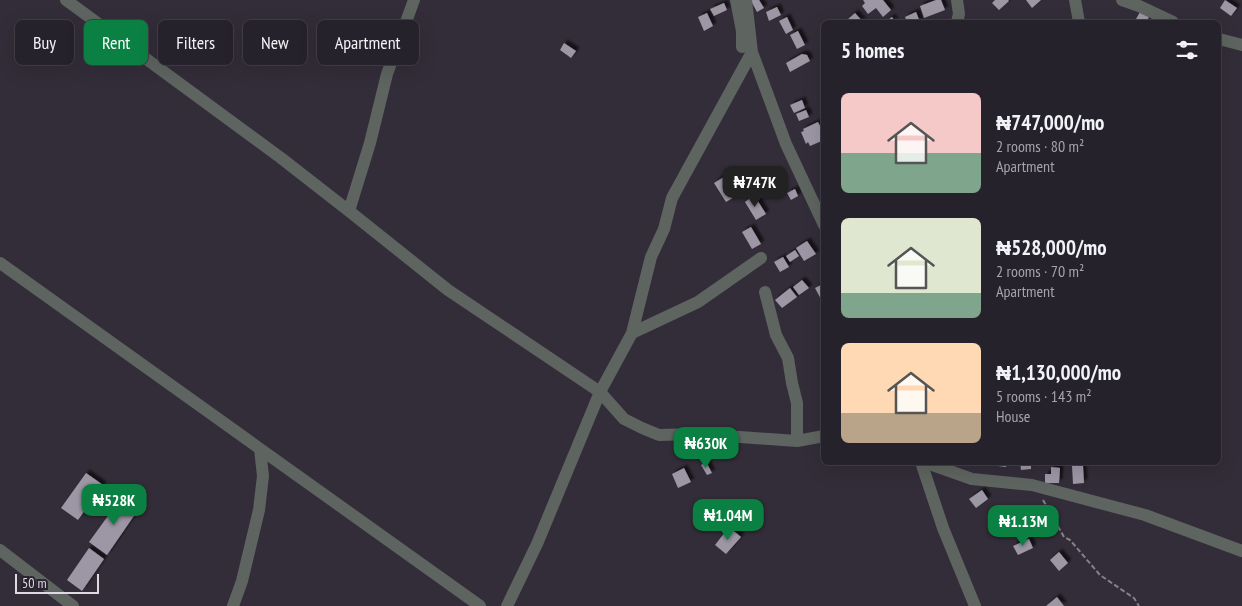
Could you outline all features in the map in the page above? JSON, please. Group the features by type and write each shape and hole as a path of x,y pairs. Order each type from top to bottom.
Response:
{"street":[{"path":"66,0 281,158 448,290 600,392 624,419 659,435 700,434 797,440 821,436"},
{"path":"349,210 370,143 387,74 414,0"},
{"path":"736,0 747,50 786,144 821,219"},
{"path":"507,606 538,544 600,392 632,333 651,257 664,229 672,198 747,50 746,0"},
{"path":"957,0 959,14 958,20"},
{"path":"1075,0 1079,20"},
{"path":"1122,0 1169,20"},
{"path":"1221,40 1242,45"},
{"path":"632,333 698,302 761,258"},
{"path":"0,264 480,606"},
{"path":"765,292 776,335 788,358 797,403 797,440"},
{"path":"233,606 242,581 259,510 263,476 260,449"},
{"path":"923,465 943,528 975,606"},
{"path":"931,465 972,479 1032,485 1145,515 1242,551"},
{"path":"0,550 73,606"}],"path":[{"path":"1032,485 1064,537 1070,540 1100,575 1134,598 1139,606"}],"building":[{"path":"752,0 759,0 764,8 757,12"},
{"path":"863,0 883,0 891,10 883,17 876,8 868,14 862,6 865,3"},
{"path":"941,0 945,10 924,18 920,6"},
{"path":"995,0 1009,1 999,10 992,3"},
{"path":"1026,0 1041,0 1032,8"},
{"path":"1225,0 1237,8 1231,16 1220,8"},
{"path":"724,3 727,10 714,16 710,9"},
{"path":"777,7 781,15 769,21 766,12"},
{"path":"916,12 919,20 906,20 905,17"},
{"path":"1140,12 1149,17 1147,20 1136,19"},
{"path":"707,13 713,26 704,31 698,17"},
{"path":"855,13 861,20 847,20"},
{"path":"787,17 793,30 786,34 779,21"},
{"path":"798,31 805,45 797,49 790,35"},
{"path":"564,43 576,51 571,58 560,50"},
{"path":"802,54 807,55 810,61 790,72 786,63"},
{"path":"802,100 805,108 794,113 790,105"},
{"path":"806,110 809,117 799,121 796,114"},
{"path":"818,122 821,128 821,141 810,146 808,142 806,144 801,132 804,131 803,129"},
{"path":"724,177 736,196 726,202 714,183"},
{"path":"795,189 798,196 791,200 787,193"},
{"path":"754,195 766,214 756,220 745,202"},
{"path":"751,227 761,244 752,249 742,232"},
{"path":"807,241 816,254 804,261 796,248"},
{"path":"795,250 799,256 790,262 786,256"},
{"path":"783,257 789,267 780,272 774,262"},
{"path":"802,280 809,288 799,295 793,287"},
{"path":"821,285 821,299 815,288"},
{"path":"790,288 797,297 782,308 775,300"},
{"path":"706,462 712,473 707,475 701,465"},
{"path":"1020,465 1031,465 1031,469 1021,470"},
{"path":"1072,466 1083,466 1084,483 1073,484"},
{"path":"1051,467 1060,468 1059,483 1045,483 1045,474 1051,474"},
{"path":"684,468 691,482 678,488 672,474"},
{"path":"86,473 103,485 78,520 61,508"},
{"path":"982,490 988,499 976,508 969,499"},
{"path":"121,498 138,510 107,555 89,542"},
{"path":"1017,516 1023,526 1005,537 999,528"},
{"path":"729,527 741,537 726,554 715,545"},
{"path":"1029,539 1033,548 1018,555 1013,546"},
{"path":"89,548 104,559 82,591 67,580"},
{"path":"1059,552 1068,563 1059,571 1050,560"},
{"path":"1057,597 1064,606 1046,606"}]}
